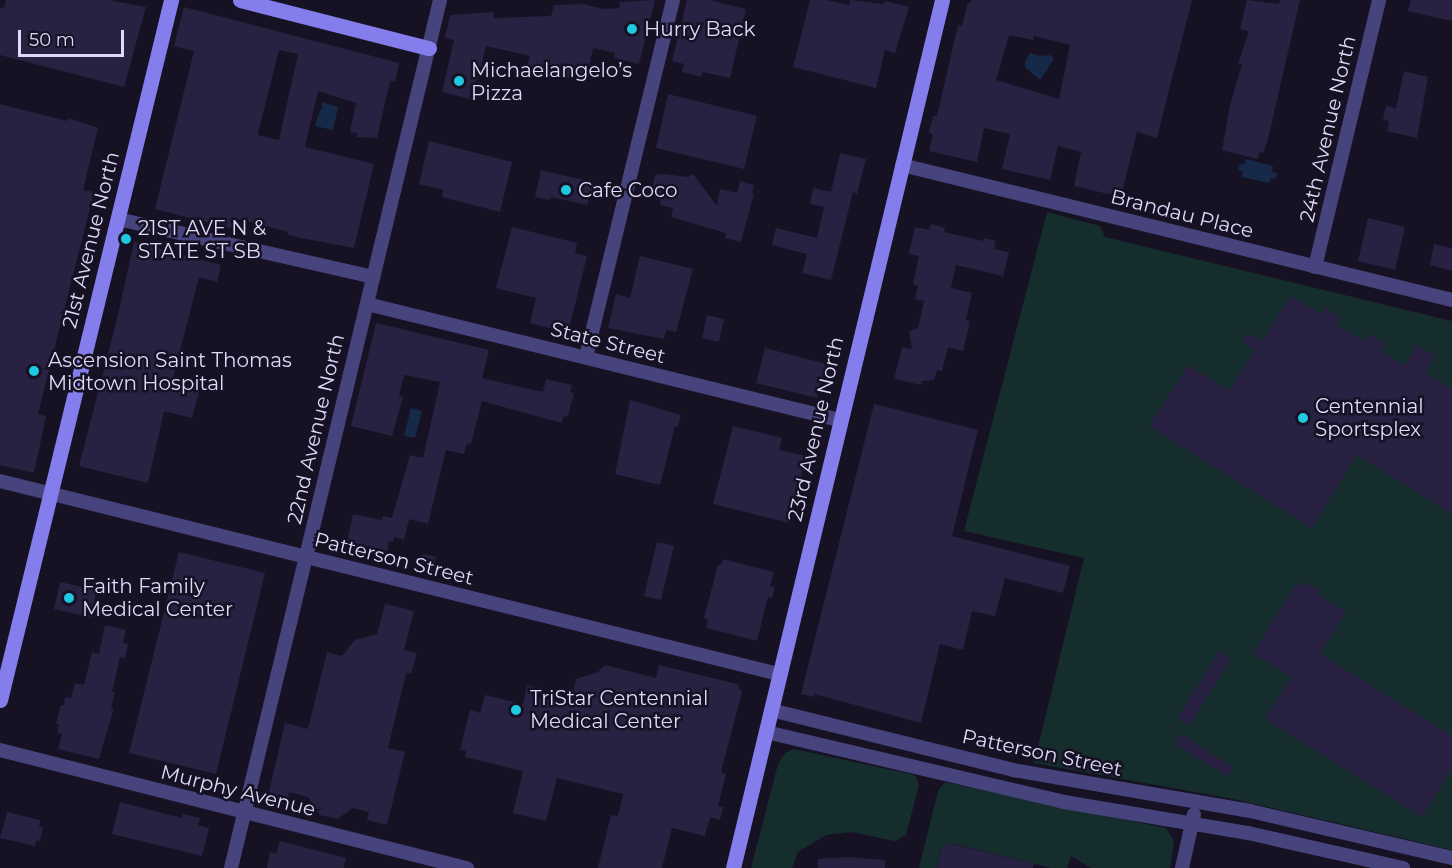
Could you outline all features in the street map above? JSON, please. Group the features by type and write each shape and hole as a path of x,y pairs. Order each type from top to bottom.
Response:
{"main road":[{"name":"21st Avenue North","path":"0,700 171,0"},
{"path":"240,0 429,48"},
{"name":"23rd Avenue North","path":"733,868 942,0"}],"street":[{"name":"22nd Avenue North","path":"231,868 440,0"},
{"path":"586,357 673,0"},
{"name":"24th Avenue North","path":"1315,267 1378,0"},
{"name":"Brandau Place","path":"902,165 1452,300"},
{"path":"118,219 373,277"},
{"name":"State Street","path":"367,304 840,420"},
{"name":"Patterson Street","path":"0,481 779,674"},
{"name":"Patterson Street","path":"771,710 1013,770 1307,824 1452,858"},
{"path":"766,732 1064,802 1276,838 1403,868"},
{"name":"Murphy Avenue","path":"0,750 245,814 467,868"},
{"path":"1182,868 1196,803"}],"green space":[{"path":"1047,212 1100,226 1105,237 1452,321 1452,850 1233,799 1034,763 1084,558 964,531"},
{"path":"794,749 915,775 919,785 906,835 895,841 851,832 826,835 798,852 792,868 751,868 778,764 785,753"},
{"path":"945,782 1166,828 1174,841 1170,868 1091,868 1071,856 1067,868 1051,868 950,843 942,848 937,868 919,868 938,791"}],"water":[{"path":"1030,53 1040,56 1050,55 1054,59 1040,80 1025,67 1025,61"},
{"path":"322,102 338,107 333,130 315,126 320,110 322,110"},
{"path":"1246,159 1273,166 1272,172 1277,173 1276,179 1271,178 1269,183 1242,177 1243,171 1238,170 1240,164 1244,165"},
{"path":"411,408 422,411 415,438 404,436"}],"building":[{"path":"6,0 108,0 146,7 124,87 0,55 0,8 4,7"},
{"path":"655,0 639,64 614,58 615,53 593,48 586,82 526,69 530,56 486,46 473,100 442,92 454,40 445,38 450,15 494,12 493,18 551,16 554,5 583,4 604,9 620,8 619,2"},
{"path":"687,0 709,0 746,9 730,78 703,72 701,77 682,72 684,64 672,61"},
{"path":"810,0 827,0 849,5 850,0 884,4 885,1 909,7 895,53 885,50 876,88 793,67"},
{"path":"971,0 1192,0 1157,138 1137,132 1121,197 1074,186 1081,152 1058,146 1050,180 1002,169 1010,134 984,128 977,162 929,151 933,134 929,133 933,116 937,116 958,25 962,26 968,2 971,3","holes":["1009,35 1033,40 1034,36 1070,45 1059,99 996,80"]},
{"path":"1247,0 1279,4 1280,0 1300,0 1268,139 1263,153 1259,152 1258,159 1222,150 1230,105 1242,64 1238,64 1249,31 1240,29"},
{"path":"1411,0 1452,0 1452,21 1408,11"},
{"path":"184,7 399,63 395,82 390,81 377,138 357,137 357,133 350,132 356,103 318,91 305,147 374,164 354,248 296,237 287,234 288,232 237,219 234,229 155,209 194,51 174,46","holes":["279,50 298,54 279,140 258,135"]},
{"path":"1404,71 1428,77 1417,138 1387,131 1389,121 1383,120 1386,106 1396,108"},
{"path":"668,94 757,116 744,169 656,148"},
{"path":"0,104 67,121 68,118 98,128 83,190 94,192 38,414 46,416 34,473 0,465"},
{"path":"429,141 512,162 500,212 442,197 443,190 419,184"},
{"path":"840,153 866,159 857,194 853,192 831,280 802,273 807,254 772,245 776,228 817,238 824,207 810,204 813,188 831,192"},
{"name":"Cafe Coco","path":"541,170 596,183 593,198 589,197 587,205 551,197 550,200 535,197"},
{"path":"693,174 717,206 720,189 737,193 740,181 754,185 741,242 725,238 726,233 671,217 673,208 660,205 661,200 655,199 657,190 652,189 655,175 687,177"},
{"path":"1368,218 1405,227 1395,270 1358,261"},
{"path":"931,224 945,228 944,232 983,241 984,238 996,241 994,249 1009,252 1003,276 956,265 951,288 972,293 966,320 970,321 963,351 948,347 942,371 937,370 934,380 922,381 921,385 894,379 902,347 912,349 909,331 918,328 924,301 915,299 918,286 913,284 919,256 909,254 915,227 929,230"},
{"path":"512,227 577,243 575,253 587,256 568,333 530,323 536,298 496,288"},
{"path":"134,242 221,265 217,282 199,277 172,382 200,388 192,418 164,411 148,483 79,466 117,319"},
{"path":"1434,244 1452,248 1452,271 1430,265"},
{"path":"640,256 693,269 676,332 666,330 664,339 608,328 616,294 630,298"},
{"name":"Centennial Sportsplex","path":"1290,296 1321,314 1325,307 1341,317 1336,324 1365,342 1370,334 1386,344 1381,351 1404,366 1417,345 1435,356 1425,372 1452,389 1452,514 1357,455 1312,528 1149,426 1188,365 1229,391 1255,350 1242,342 1248,333 1262,342"},
{"path":"707,315 724,319 719,342 702,338"},
{"path":"376,323 489,350 482,378 543,392 546,379 572,385 570,392 574,393 568,416 564,416 562,423 482,401 471,444 467,443 464,454 446,450 428,524 409,519 404,540 394,537 393,542 389,541 387,551 347,542 353,514 382,520 383,516 392,518 410,455 423,458 440,382 404,375 399,396 403,397 392,436 351,426"},
{"path":"765,348 826,364 817,398 756,383"},
{"path":"630,400 681,415 678,427 675,426 660,485 615,474"},
{"path":"874,404 978,430 952,536 1070,566 1063,593 1005,578 995,616 972,611 963,650 940,644 921,723 815,694 814,697 801,694"},
{"path":"733,426 782,438 779,450 806,456 789,523 713,504"},
{"path":"657,542 674,546 661,600 644,596"},
{"path":"179,552 265,573 216,774 129,753"},
{"path":"423,554 436,557 432,573 419,570"},
{"path":"723,559 774,572 770,586 775,587 772,598 768,597 757,641 706,628 708,619 704,618 718,565 721,565"},
{"path":"60,582 96,590 93,618 54,609"},
{"path":"1297,582 1305,587 1308,583 1320,590 1317,594 1346,612 1320,654 1452,736 1452,769 1422,817 1265,719 1291,677 1253,653"},
{"path":"385,604 414,611 404,650 417,653 411,674 406,673 388,748 405,752 387,825 367,820 369,812 353,808 337,819 320,815 308,797 289,792 287,801 268,796 285,723 308,729 327,652 342,656 355,640 377,634"},
{"path":"105,625 126,630 123,643 128,644 125,658 120,657 112,692 115,693 111,708 114,708 99,759 58,749 62,734 57,733 59,725 56,724 61,705 64,705 65,697 71,698 75,683 84,685 92,652 99,654"},
{"path":"1219,651 1231,659 1189,726 1177,719"},
{"path":"605,665 656,678 659,665 737,684 742,692 721,772 726,774 718,806 723,807 720,820 710,817 705,836 672,828 662,868 598,868 611,815 618,816 623,794 557,778 546,821 513,813 523,771 465,757 466,751 460,750 470,710 480,713 485,695 523,704 527,685 540,688 538,697 570,705 576,679 598,672"},
{"path":"1181,734 1234,768 1228,777 1175,744"},
{"path":"120,802 182,818 183,814 200,818 198,825 209,828 202,856 112,834"},
{"path":"7,812 40,820 39,826 43,827 40,841 36,840 35,846 0,838"},
{"path":"280,841 346,858 344,868 267,868 270,852 276,854"},
{"path":"948,843 1034,864 1033,868 937,868 942,848"},
{"path":"847,857 885,860 885,868 818,868 818,859"}],"place":[{"name":"Hurry Back","path":"632,29"},
{"name":"Michaelangelo’s Pizza","path":"459,81"},
{"name":"Cafe Coco","path":"566,190"},
{"name":"21ST AVE N & STATE ST SB","path":"126,239"},
{"name":"Ascension Saint Thomas Midtown Hospital","path":"34,371"},
{"name":"Centennial Sportsplex","path":"1303,418"},
{"name":"Faith Family Medical Center","path":"69,598"},
{"name":"TriStar Centennial Medical Center","path":"516,710"}]}
